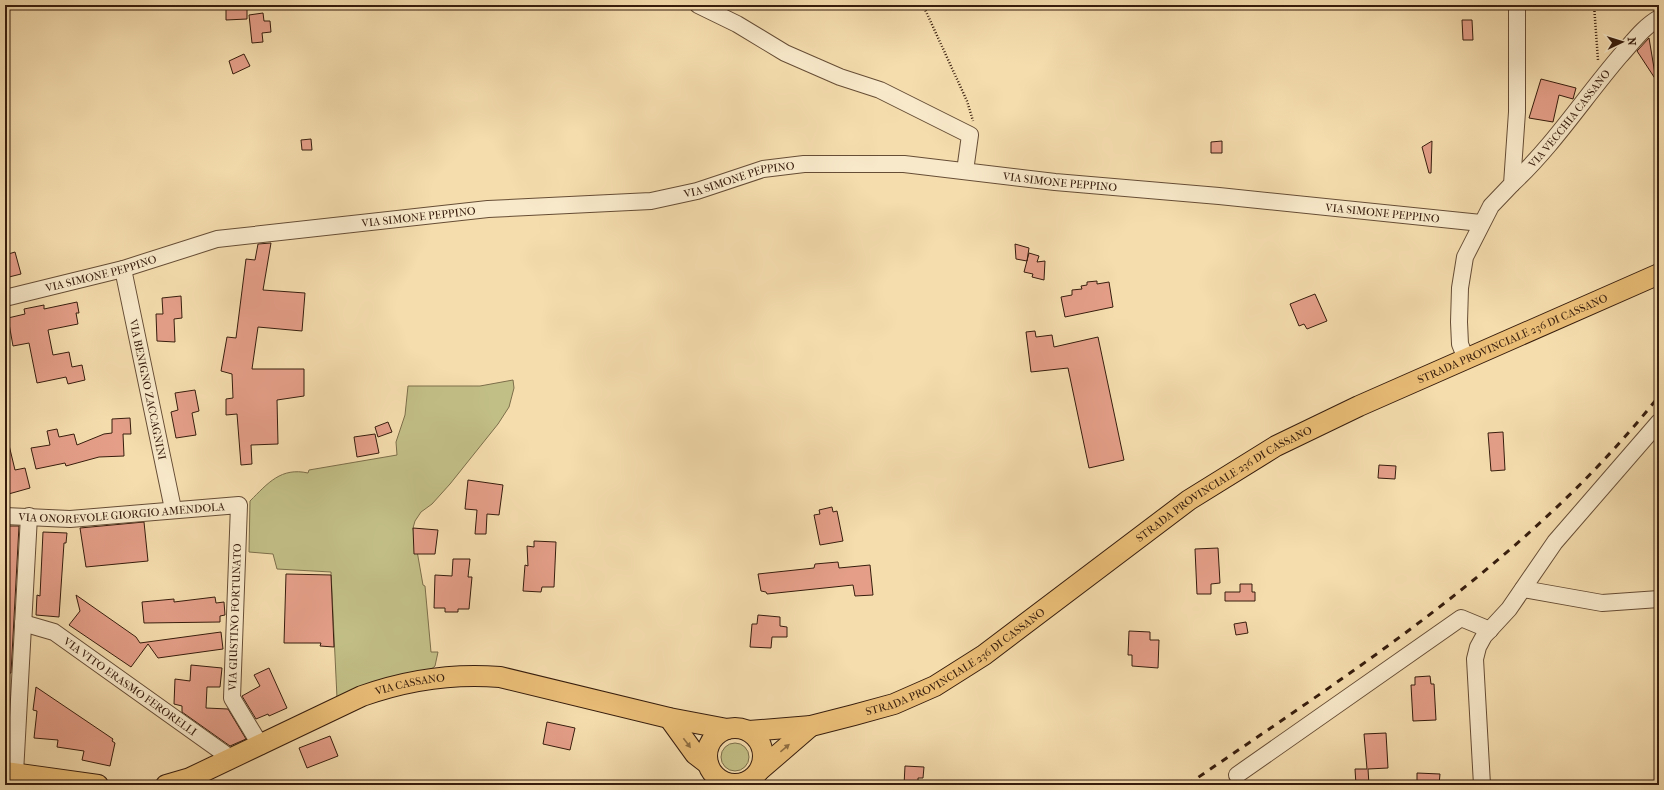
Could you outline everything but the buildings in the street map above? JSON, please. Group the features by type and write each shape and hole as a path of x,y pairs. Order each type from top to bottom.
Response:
{"main road":[{"name":"STRADA PROVINCIALE 236 DI CASSANO","path":"749,731 810,726 882,708 915,696 935,686 971,664 1189,500 1230,474 1299,434 1659,274"},
{"name":"VIA CASSANO","path":"166,785 190,778 261,746 368,693 405,682 454,676 479,676 523,682 669,718 727,729"},
{"path":"669,718 695,754 712,774 718,780 731,784 744,783 754,778 810,726"},
{"path":"712,774 706,755 710,743 719,732 727,729 742,728 749,731 755,737 762,748 763,762 754,778"},
{"path":"10,772 98,785"}],"street":[{"path":"698,5 737,24 785,53 840,77 886,92 970,135 965,171"},
{"path":"1512,184 1517,112 1517,5"},
{"name":"VIA VECCHIA CASSANO","path":"1466,359 1460,344 1462,271 1470,245 1481,223 1491,206 1556,136 1649,23 1659,18"},
{"name":"VIA SIMONE PEPPINO","path":"5,298 123,269 217,239 488,209 651,201 697,191 763,169 804,164 904,164 1055,182 1219,196 1481,223"},
{"name":"VIA BENIGNO ZACCAGNINI","path":"123,269 173,510"},
{"path":"1482,785 1475,659 1478,647 1523,589 1555,542 1659,422"},
{"name":"VIA ONOREVOLE GIORGIO AMENDOLA","path":"5,516 70,519 239,504"},
{"name":"VIA GIUSTINO FORTUNATO","path":"239,504 232,698 261,746"},
{"path":"10,772 23,623 29,516"},
{"path":"1523,589 1602,603 1659,599"},
{"path":"1237,775 1461,618 1493,627"},
{"name":"VIA VITO ERASMO FERORELLI","path":"23,623 54,632 232,759"}],"path":[{"path":"924,5 973,117 970,135"},
{"path":"1594,5 1598,57 1597,85"}],"shaded area":[{"path":"513,380 514,388 509,407 498,424 450,484 432,504 421,512 415,521 413,528 423,585 425,586 431,652 438,652 435,666 428,672 337,698 331,572 277,569 273,554 249,552 250,501 269,483 283,474 290,472 308,473 309,470 397,455 396,442 405,415 408,386 480,386"},
{"path":"735,743 741,744 745,747 748,751 748,763 745,767 741,770 735,771 729,770 725,767 722,763 721,757 722,751 725,747 729,744"}],"railway":[{"path":"1187,785 1376,654 1438,608 1498,560 1555,509 1609,455 1659,396"}]}
